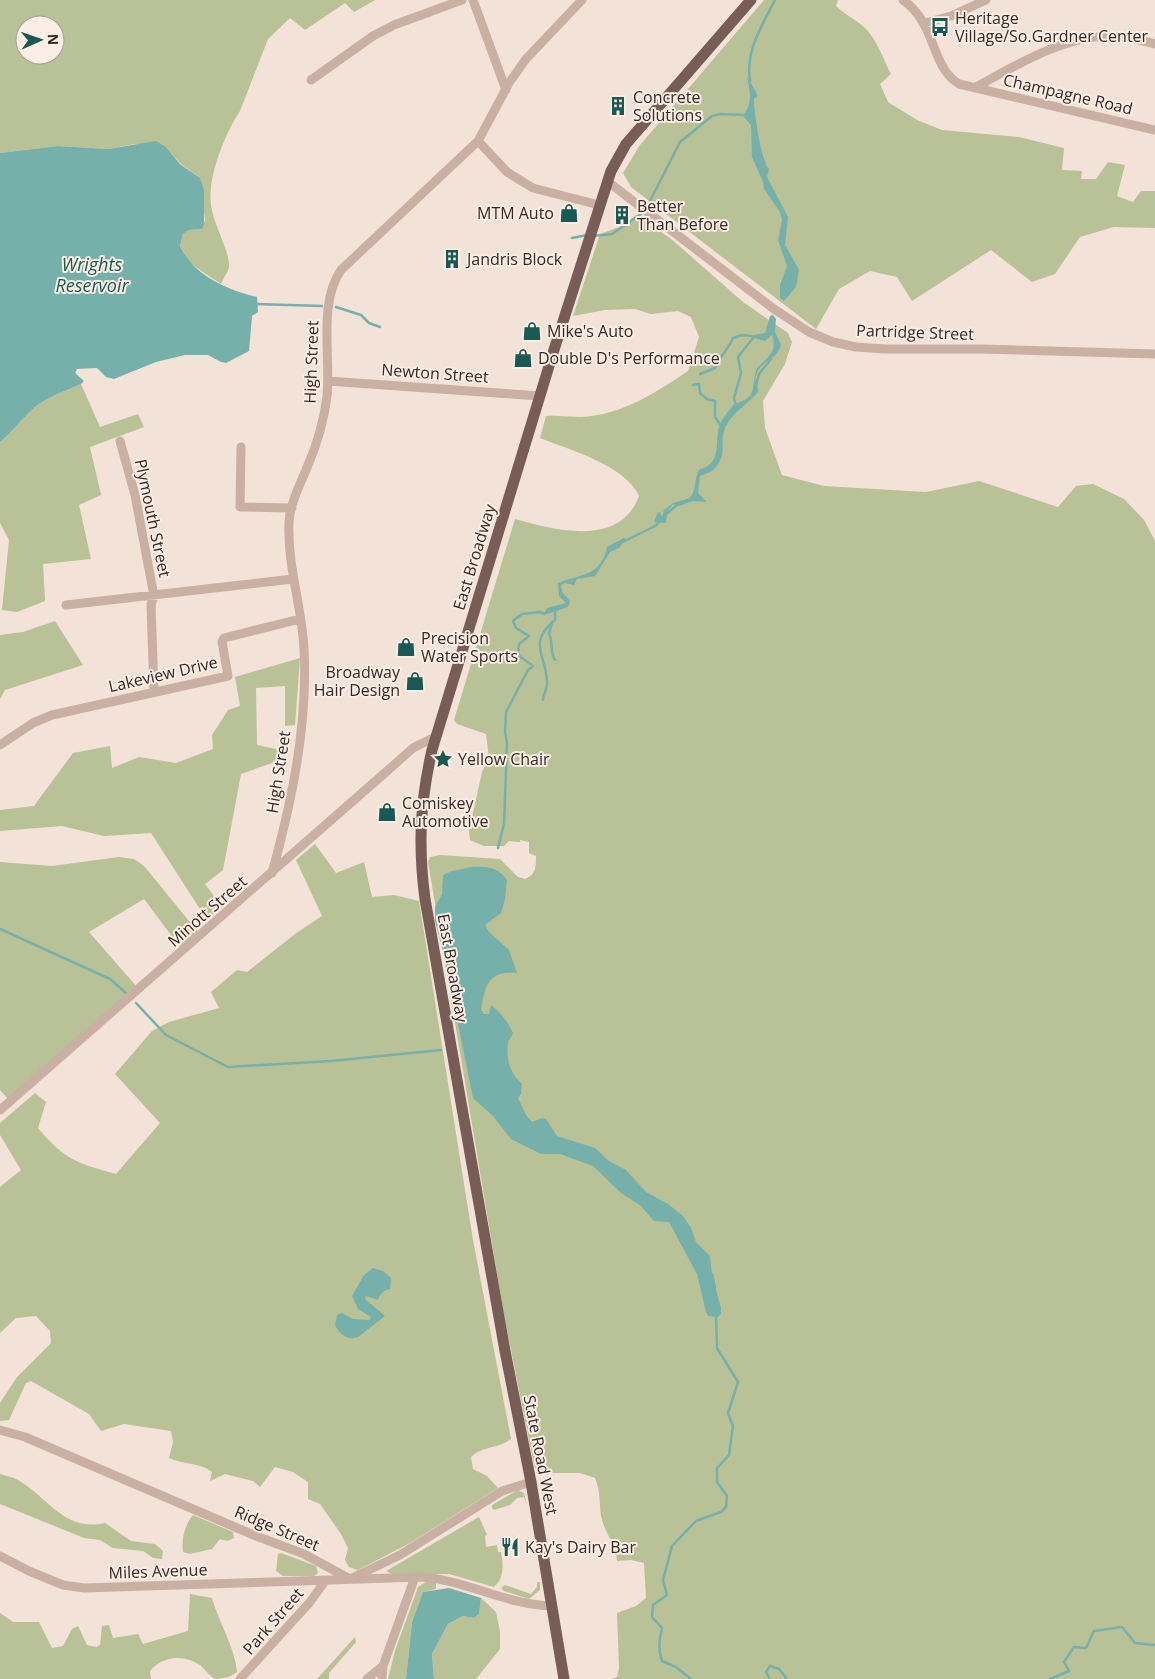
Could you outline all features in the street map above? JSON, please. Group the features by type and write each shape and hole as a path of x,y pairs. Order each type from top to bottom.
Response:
{"main road":[{"name":"East Broadway","path":"485,1237 420,867 420,815 425,782 436,737 599,205 608,181 626,144 751,0"},
{"name":"State Road West","path":"485,1237 521,1439 531,1482 564,1679"}],"street":[{"path":"311,80 373,36 394,25 462,0"},
{"path":"473,0 506,90"},
{"name":"High Street","path":"272,873 289,805 303,716 305,669 288,536 289,519 320,434 328,381 328,306 334,280 340,270 478,140 526,59 582,0"},
{"name":"Champagne Road","path":"904,0 913,7 925,23 945,71 956,82 974,88 1155,130"},
{"path":"925,23 951,16 986,0"},
{"path":"974,88 1041,54 1085,38 1112,36 1155,44"},
{"path":"478,140 507,172 533,188 599,205"},
{"name":"Partridge Street","path":"608,181 774,309 809,332 833,342 856,347 885,349 981,349 1155,354"},
{"name":"Newton Street","path":"328,381 540,396"},
{"name":"Plymouth Street","path":"120,441 135,494 154,596 151,605 154,692"},
{"path":"241,447 240,508 292,508"},
{"path":"66,605 293,579"},
{"name":"Lakeview Drive","path":"0,745 46,717 228,676 222,642 224,638 300,619"},
{"name":"Minott Street","path":"0,1110 413,748 436,737"},
{"name":"Ridge Street","path":"0,1430 26,1437 250,1534 288,1547 350,1579"},
{"path":"350,1579 400,1555 502,1491 531,1482"},
{"name":"Miles Avenue","path":"0,1556 28,1571 63,1585 77,1588 128,1588 416,1577 462,1583 521,1604 552,1606"},
{"path":"382,1679 383,1666 416,1577"},
{"name":"Park Street","path":"240,1679 310,1602 325,1581"},
{"path":"367,1679 383,1666"}],"green space":[{"path":"0,0 375,0 354,12 345,3 305,30 290,18 268,39 240,111 223,143 214,169 210,194 212,212 229,261 229,267 221,284 188,262 180,246 183,234 189,230 202,229 205,220 200,178 180,163 166,147 135,144 108,149 58,146 0,153"},
{"path":"764,0 838,0 836,6 869,32 879,49 891,74 880,84 888,102 917,120 942,130 1019,137 1064,148 1062,170 1082,171 1081,179 1096,179 1108,162 1125,165 1117,196 1133,202 1141,191 1155,191 1155,228 1114,227 1080,237 1055,274 1032,282 991,250 912,301 897,277 870,271 839,289 816,329 631,187 623,173 640,145"},
{"path":"636,215 670,238 743,302 788,333 792,342 785,364 763,401 765,428 782,475 824,486 926,492 979,481 1058,507 1076,486 1093,484 1124,499 1144,520 1155,541 1155,1679 612,1679 617,1677 619,1668 617,1613 636,1606 646,1598 644,1563 631,1560 617,1561 601,1516 599,1492 595,1478 580,1473 538,1473 534,1465 504,1315 428,862 430,857 440,855 500,859 518,877 525,879 535,870 536,856 529,853 529,842 520,840 520,842 509,841 504,846 484,846 470,840 469,831 482,772 489,758 486,734 457,724 454,720 515,519 566,530 602,529 617,523 630,512 639,496 632,485 609,467 581,453 540,438 546,416 581,417 610,412 638,402 688,371 699,337 691,317 678,311 651,314 635,309 605,310 573,316 600,234 622,226"},
{"path":"81,384 100,427 138,414 144,427 90,447 101,495 79,505 91,559 43,564 45,601 17,612 2,610 9,540 0,523 0,442 39,404 56,394"},
{"path":"55,621 83,665 5,690 0,699 0,635 23,632"},
{"path":"300,658 295,725 285,726 285,686 256,688 257,745 276,749 283,759 241,774 223,870 205,884 222,907 207,920 151,833 104,836 62,826 0,831 0,810 34,806 73,753 110,746 112,768 139,757 176,763 213,749 212,735 228,710 240,706 235,677"},
{"path":"315,844 336,873 364,862 372,897 394,895 419,901 473,1240 511,1439 501,1445 481,1450 471,1457 473,1469 487,1476 498,1488 410,1543 358,1570 349,1567 345,1560 348,1548 341,1534 320,1504 308,1499 308,1482 293,1472 275,1467 260,1487 253,1481 225,1474 210,1481 212,1472 207,1469 169,1458 173,1442 171,1431 124,1424 101,1431 89,1414 31,1381 26,1383 9,1420 0,1421 0,1403 17,1377 51,1343 50,1331 36,1316 16,1318 0,1333 0,1187 21,1170 0,1135 0,1123 35,1093 46,1102 38,1128 56,1147 64,1154 81,1163 116,1174 160,1123 115,1074 152,1031 169,1022 219,1008 211,992 237,970 247,972 295,934 322,916 296,860"},
{"path":"119,857 134,859 144,866 198,932 180,947 144,899 89,932 137,987 8,1099 0,1090 0,862 52,866"},
{"path":"0,1474 18,1480 58,1512 78,1523 105,1523 131,1541 155,1544 163,1551 162,1559 153,1558 143,1551 113,1548 100,1540 84,1538 0,1504"},
{"path":"518,1490 524,1493 527,1506 524,1497 517,1498 510,1505 494,1510 492,1508 492,1505"},
{"path":"193,1515 233,1532 234,1538 227,1541 220,1539 212,1549 190,1554 183,1552 184,1532"},
{"path":"479,1517 487,1535 485,1536 486,1547 497,1545 498,1552 501,1552 502,1575 494,1587 449,1574 392,1574 386,1571"},
{"path":"281,1553 316,1566 318,1573 314,1576 283,1576 276,1571 278,1554"},
{"path":"427,1581 436,1583 436,1589 423,1592 412,1622 406,1679 388,1679 395,1651 418,1587"},
{"path":"537,1582 540,1582 540,1590 529,1599 504,1591 501,1588 505,1585 531,1594 537,1587"},
{"path":"190,1594 212,1598 236,1663 237,1672 232,1675 215,1679 194,1661 174,1658 155,1666 150,1671 151,1679 0,1679 0,1613 13,1622 39,1622 52,1648 63,1646 72,1629 78,1626 87,1645 96,1647 100,1645 102,1626 109,1625 113,1638 138,1634 143,1644 188,1631"},
{"path":"481,1598 496,1612 500,1632 500,1649 476,1679 434,1679 432,1654 448,1624 463,1616 474,1618 479,1614"},
{"path":"355,1637 356,1642 329,1673 329,1679 317,1679"}],"water":[{"path":"747,76 758,96 754,99 755,115 763,156 769,169 767,177 788,217 785,245 799,270 796,287 784,301 780,298 780,285 787,266 778,240 782,220 780,212 764,189 763,182 752,157 751,125 743,116 748,106 750,92"},
{"name":"Wrights Reservoir","path":"156,141 166,147 180,164 200,178 204,190 204,225 202,229 189,230 183,234 180,246 186,256 193,265 212,280 234,290 257,297 258,312 252,316 249,351 226,363 208,355 185,355 156,362 114,379 106,377 97,368 77,369 75,373 84,381 81,384 56,394 39,404 0,442 0,153 58,146 108,149"},
{"path":"773,315 776,319 775,332 781,345 779,351 758,371 756,382 758,392 733,416 726,426 721,458 718,463 712,470 700,476 698,493 707,502 693,501 679,506 673,504 667,512 666,523 654,522 658,512 660,512 662,517 664,510 673,503 690,498 694,491 699,470 711,464 714,459 721,421 734,404 750,395 757,368 773,350 774,341 772,335 765,341 748,336 765,333 770,316"},
{"path":"624,538 626,539 619,548 610,552 595,576 577,579 574,585 565,583 561,585 562,592 570,601 568,607 544,615 540,614 539,611 545,612 547,608 566,603 559,596 558,583 582,576 595,569 604,557 607,547"},
{"path":"472,867 491,868 500,872 507,880 501,913 485,925 489,932 509,950 517,973 500,974 490,981 484,993 481,1010 484,1014 489,1014 491,1005 504,1018 513,1033 508,1042 508,1061 514,1075 522,1084 521,1094 518,1098 526,1115 532,1122 542,1118 546,1119 557,1136 595,1148 609,1161 626,1170 646,1192 668,1204 683,1216 691,1228 696,1242 710,1256 712,1275 721,1308 721,1314 718,1317 708,1316 697,1274 669,1222 654,1221 641,1206 621,1193 593,1166 560,1154 541,1154 511,1139 493,1116 473,1098 444,955 435,921 435,907 442,894 443,875"},
{"path":"373,1268 383,1271 391,1278 390,1289 382,1292 378,1300 366,1296 365,1299 385,1316 358,1337 347,1337 341,1334 335,1325 337,1315 342,1313 353,1319 370,1320 371,1317 358,1309 352,1296 364,1275"},
{"path":"449,1588 481,1598 479,1614 474,1618 463,1616 448,1624 432,1654 434,1679 406,1679 412,1622 423,1592"}],"waterway":[{"path":"750,81 749,70 752,49 775,0"},
{"path":"650,201 680,142 712,116 720,114 745,115"},
{"path":"593,236 612,234 641,214"},
{"path":"572,238 587,235"},
{"path":"255,304 322,306"},
{"path":"336,307 361,315 369,323 380,327"},
{"path":"700,374 715,368 733,338 742,335 751,336"},
{"path":"736,406 734,398 741,373 738,357 753,338"},
{"path":"756,386 759,374 771,359"},
{"path":"693,385 699,384 700,393 707,399 715,401 715,417 721,426"},
{"path":"664,516 677,505"},
{"path":"623,542 655,526 661,520"},
{"path":"543,700 547,682 540,642 542,635 555,620 555,609"},
{"path":"498,848 504,824 507,743 505,732 506,712 528,670 533,666 518,655 519,644 529,636 516,628 513,621 522,614 540,612"},
{"path":"552,622 549,634 552,654 555,660"},
{"path":"0,929 110,979 126,993"},
{"path":"136,1003 166,1035 228,1067 331,1061 441,1050"},
{"path":"712,1274 715,1288"},
{"path":"691,1679 676,1667 662,1661 659,1645 662,1628 652,1617 653,1605 667,1595 663,1580 672,1546 696,1521 721,1512 726,1507 727,1496 717,1482 717,1468 729,1455 733,1426 728,1413 738,1382 717,1348 716,1316"},
{"path":"1050,1679 1069,1671 1064,1662 1074,1647 1086,1648 1094,1631 1122,1627 1135,1643 1155,1645"},
{"path":"770,1679 766,1672 770,1666 779,1669 787,1679"}],"place":[{"name":"Heritage Village/So.Gardner Center","path":"940,27"},
{"name":"Concrete Solutions","path":"618,106"},
{"name":"MTM Auto","path":"569,213"},
{"name":"Better Than Before","path":"622,215"},
{"name":"Jandris Block","path":"452,259"},
{"name":"Mike's Auto","path":"532,331"},
{"name":"Double D's Performance","path":"523,358"},
{"name":"Precision Water Sports","path":"406,647"},
{"name":"Broadway Hair Design","path":"415,681"},
{"name":"Yellow Chair","path":"443,759"},
{"name":"Comiskey Automotive","path":"387,812"},
{"name":"Kay's Dairy Bar","path":"510,1547"}]}
